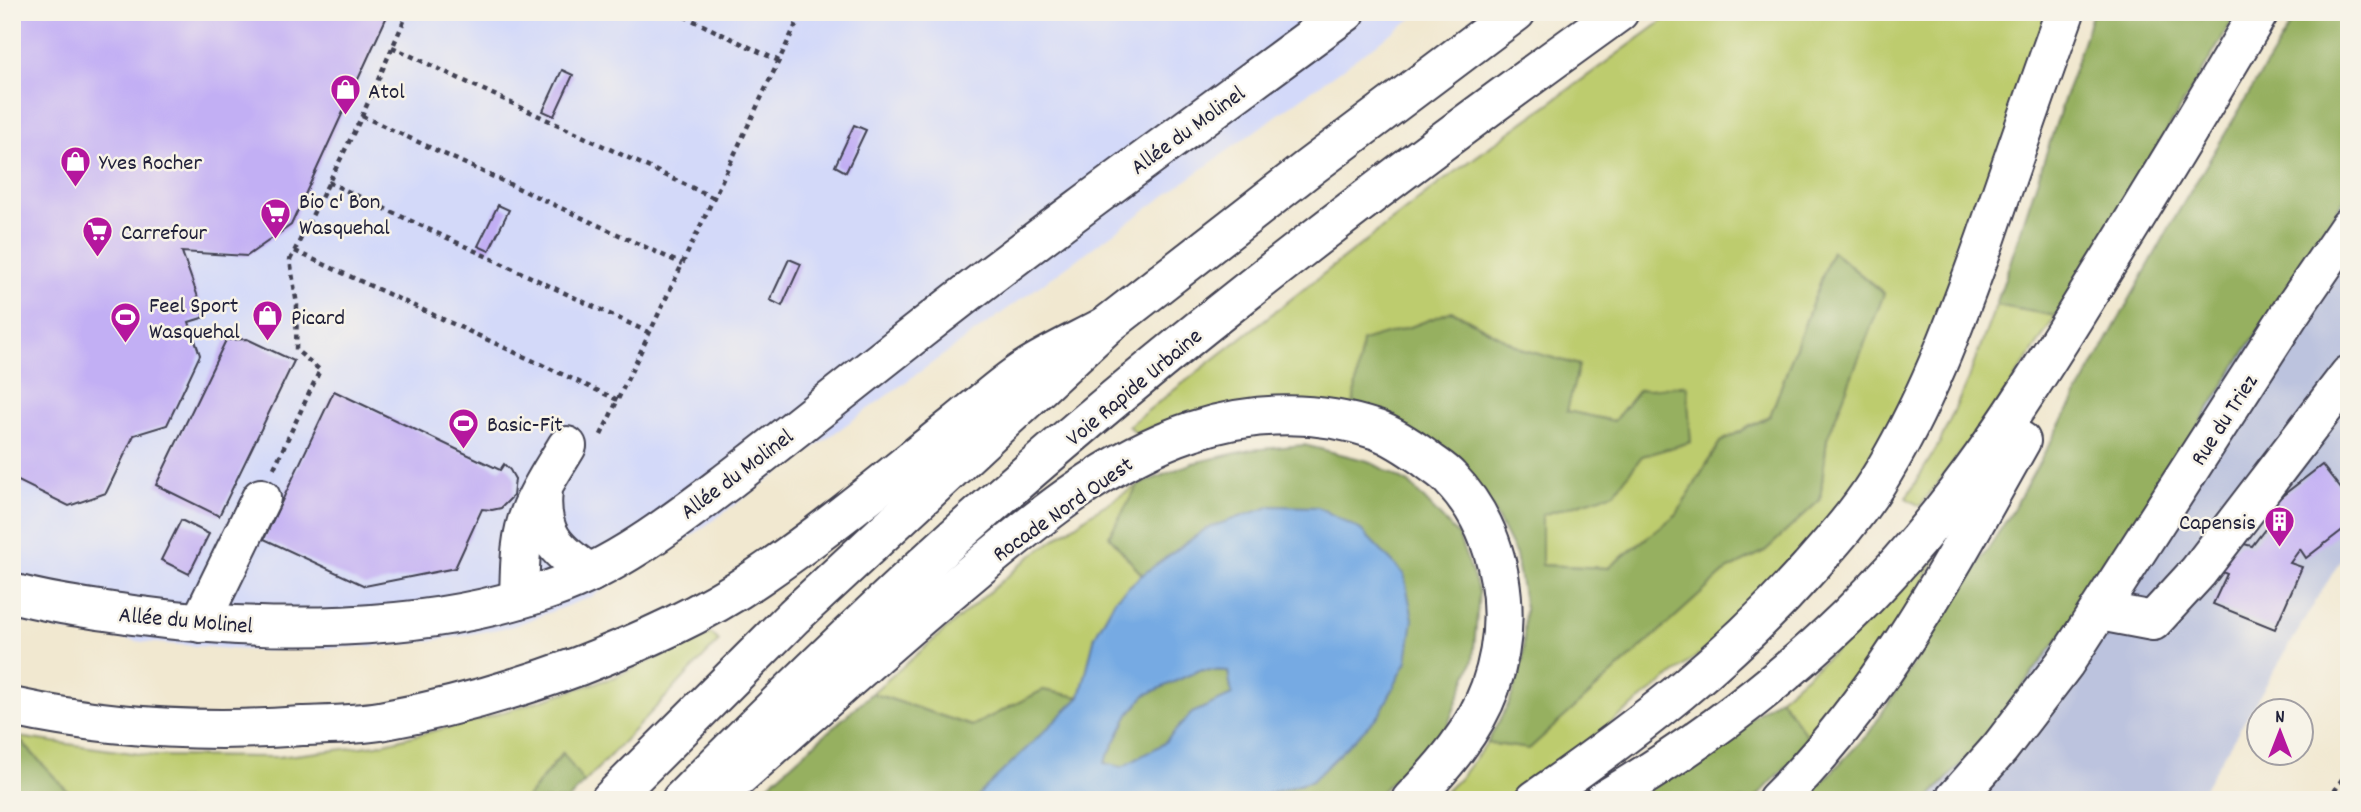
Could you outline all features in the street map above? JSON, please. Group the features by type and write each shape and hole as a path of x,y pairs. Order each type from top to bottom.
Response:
{"main road":[{"name":"Allée du Molinel","path":"12,593 111,612 200,623 293,626 392,621 457,612 519,599 553,589 590,573 707,497 1051,229 1346,12"},
{"path":"610,800 794,616 1106,326 1306,170 1516,12"},
{"name":"Voie Rapide Urbaine","path":"681,800 904,583 1141,376 1367,198 1619,12"},
{"path":"1535,800 1626,736 1708,671 1792,588 1838,535 1876,484 1927,388 1959,313 2065,12"},
{"path":"1604,800 1758,695 1849,614 1935,520 1988,452 2034,384 2259,12"},
{"path":"1777,800 1852,716 1891,663 2021,441 2185,137"},
{"name":"Rue du Triez","path":"1954,800 2035,704 2100,611 2291,312 2349,227"},
{"path":"12,707 130,726 259,729 376,721 454,706 535,682 670,629 757,578 837,519 1026,369 1106,326"},
{"path":"2100,611 2153,621 2198,572 2349,374"},
{"name":"Rocade Nord Ouest","path":"712,800 935,603 1013,538 1091,482 1144,450 1190,431 1231,420 1280,413 1330,419 1378,430 1413,449 1449,476 1475,509 1496,556 1503,596 1501,644 1489,689 1470,729 1442,769 1411,800"},
{"path":"519,599 529,514 543,484 584,443"},
{"path":"543,484 542,514 548,535 566,556 590,573"},
{"path":"200,623 261,498"}],"path":[{"path":"261,498 320,370 296,350 298,305 290,260 362,116 408,12"},
{"path":"675,12 779,61"},
{"path":"584,443 618,400 802,12"},
{"path":"392,47 714,198"},
{"path":"362,116 682,264"},
{"path":"328,182 650,332"},
{"path":"295,251 618,400"},
{"path":"2329,800 2349,768"}],"shaded area":[{"path":"12,12 1421,12 687,539 593,596 513,626 461,636 409,644 261,651 144,642 55,629 12,619"},
{"path":"2349,149 2349,546 2259,696 2246,696 2246,718 2197,800 1835,800"}],"green space":[{"path":"1675,12 2050,12 1958,283 1896,417 1831,519 1715,642 1522,792 1507,800 1437,800 1459,779 1487,743 1529,749 1727,570 1765,551 1820,500 1827,439 1884,293 1832,251 1770,416 1720,442 1677,514 1608,568 1542,565 1542,515 1614,493 1642,456 1690,442 1640,390 1614,421 1566,411 1579,365 1524,350 1453,311 1413,326 1353,406 1197,411 1136,433 1128,426 1440,183"},
{"path":"2093,12 2238,12 2056,316 1996,305"},
{"path":"2298,12 2349,12 2349,192 2240,359 2096,589 1974,750 1927,800 1805,800 1869,733 2013,510 2177,214"},
{"path":"1832,251 1884,294 1827,439 1820,500 1765,551 1727,570 1529,749 1487,743 1510,701 1523,660 1525,608 1516,555 1485,494 1353,406 1362,341 1452,311 1524,350 1579,365 1567,411 1614,421 1639,390 1687,385 1691,442 1642,456 1614,493 1542,515 1542,565 1608,568 1677,514 1720,442 1770,416"},
{"path":"1996,305 2056,316 2000,401 1920,506 1906,498 1939,444 1967,382"},
{"path":"1304,445 1368,461 1409,483 1458,535 1479,592 1473,660 1446,730 1372,800 1248,800 1312,781 1207,528 1142,575 1109,536 1138,485 1193,463 1250,450"},
{"path":"1138,485 1109,536 1142,575 1116,598 1095,636 1080,697 1043,690 972,726 872,693 1032,555"},
{"path":"1941,551 1885,647 1811,741 1780,698 1864,626"},
{"path":"711,633 719,641 584,783 562,753 525,800 76,800 17,737 154,756 278,757 377,745 478,720 615,677"},
{"path":"1200,670 1228,671 1232,695 1192,713 1163,744 1122,768 1104,763 1129,714 1145,695"},
{"path":"1043,690 1080,697 973,800 751,800 872,693 972,726"},
{"path":"1780,698 1811,741 1754,800 1634,800"},
{"path":"12,736 17,737 76,800 12,800"},
{"path":"563,753 584,783 568,800 525,800"}],"water":[{"path":"1272,506 1318,507 1361,530 1404,574 1413,619 1407,661 1380,714 1312,781 1248,800 973,800 1080,697 1095,636 1116,598 1142,575 1207,528","holes":["1200,670 1228,671 1232,695 1192,713 1163,744 1122,767 1104,763 1129,714 1145,695"]}],"building":[{"name":"Carrefour","path":"12,12 389,12 291,225 247,256 182,252 205,317 189,322 200,355 167,425 134,435 106,493 69,506 12,478"},
{"path":"562,70 573,75 554,116 543,111"},
{"path":"854,125 866,130 846,172 835,166"},
{"path":"498,205 509,210 489,251 478,246"},
{"path":"789,259 801,264 782,306 770,300"},
{"path":"247,339 294,361 219,516 156,485 226,340"},
{"path":"334,391 500,470 504,464 510,470 515,479 513,496 501,508 482,509 455,568 365,586 264,539"},
{"name":"Capensis","path":"2322,465 2349,499 2349,525 2306,558 2300,549 2290,563 2302,567 2275,629 2213,604 2227,574 2215,569 2240,543 2252,546 2275,516 2269,506"},
{"path":"181,520 209,534 189,574 161,560"}],"place":[{"name":"Atol","path":"345,117"},
{"name":"Yves Rocher","path":"76,188"},
{"name":"Bio c' Bon Wasquehal","path":"276,240"},
{"name":"Carrefour","path":"98,258"},
{"name":"Picard","path":"268,343"},
{"name":"Feel Sport Wasquehal","path":"126,344"},
{"name":"Basic-Fit","path":"464,450"},
{"name":"Capensis","path":"2279,548"}]}
